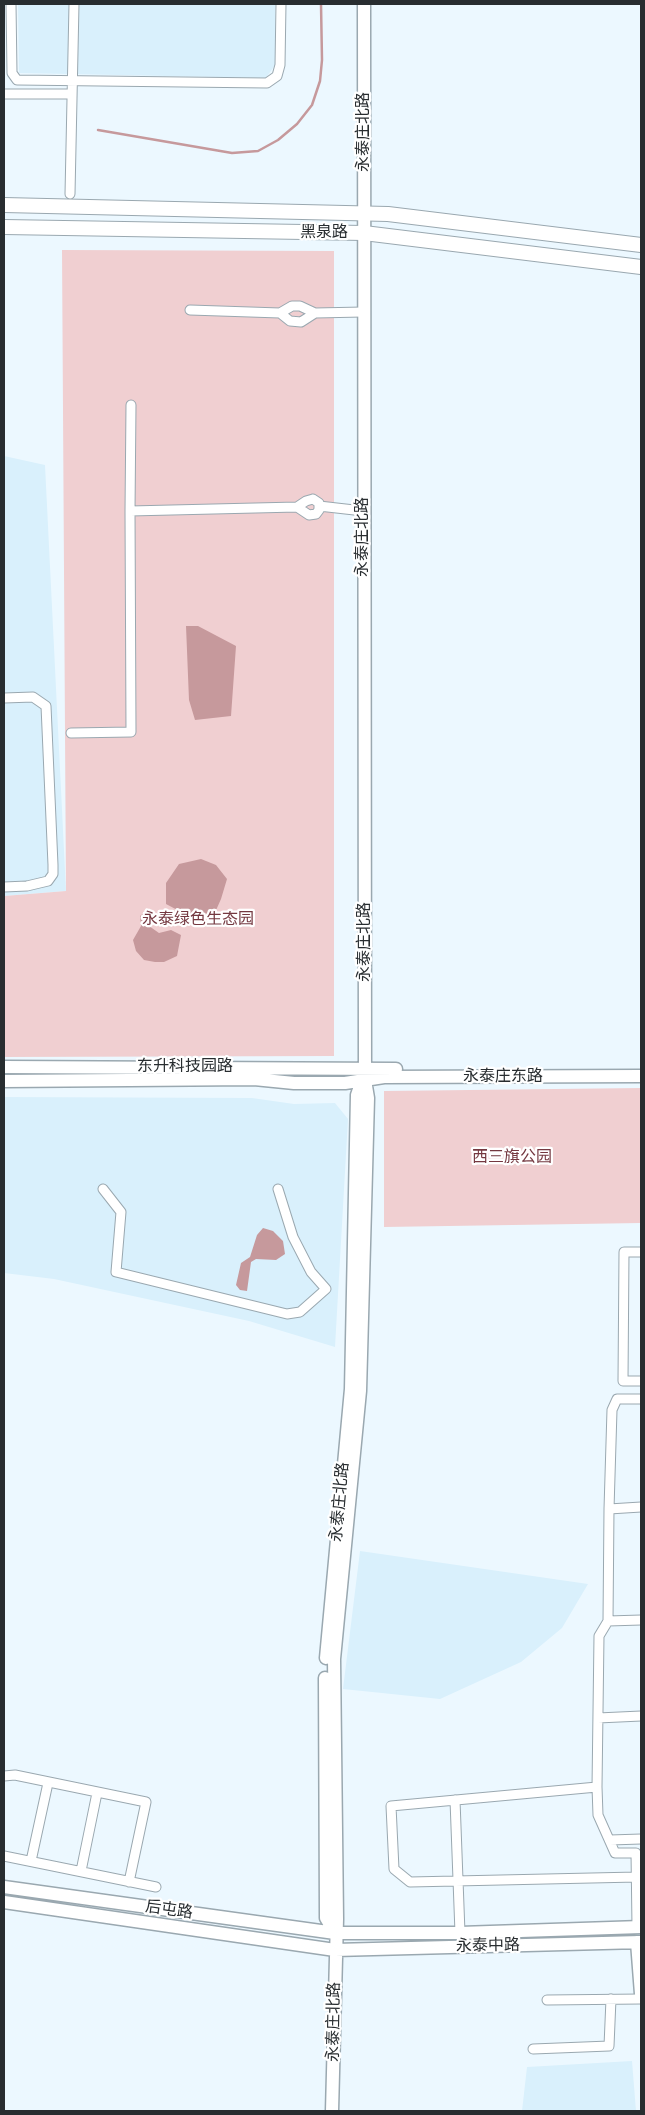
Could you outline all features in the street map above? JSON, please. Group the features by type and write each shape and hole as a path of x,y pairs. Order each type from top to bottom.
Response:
{"main road":[{"name":"黑泉路","path":"4,205 363,212 641,245"},
{"name":"黑泉路","path":"4,227 364,233 641,267"}],"street":[{"path":"12,4 12,73 17,80 267,83 277,76 280,65 280,4"},
{"path":"70,194 74,4"},
{"name":"永泰庄北路","path":"332,2111 335,1950 334,1659 360,1391 368,1098 364,1077 364,4"},
{"path":"4,94 72,94"},
{"path":"190,310 280,313 292,306 300,306 315,313 364,312"},
{"path":"280,313 290,321 301,322 315,313"},
{"path":"71,733 131,732 131,404"},
{"path":"130,512 296,508 311,516 318,512 319,506 316,501 309,500 296,508"},
{"path":"319,506 363,511"},
{"path":"4,698 33,697 46,706 53,874 48,881 27,886 4,887"},
{"name":"东升科技园路","path":"4,1067 364,1077"},
{"name":"永泰庄东路","path":"364,1077 641,1069"},
{"name":"永泰庄东路","path":"364,1077 641,1076"},
{"name":"东升科技园路","path":"4,1081 254,1079 294,1083 345,1083 364,1077"},
{"path":"104,1189 121,1212 116,1272 287,1314 300,1312 326,1289 311,1272 293,1237 278,1189"},
{"path":"641,1252 624,1252 623,1381 641,1381"},
{"path":"639,1927 636,1853 615,1853 598,1815 597,1787 599,1636 608,1621 612,1410 617,1399 641,1399"},
{"path":"609,1509 641,1507"},
{"path":"608,1621 641,1620"},
{"path":"598,1718 641,1716"},
{"path":"4,1778 15,1776 146,1802 129,1882"},
{"path":"31,1861 48,1783"},
{"path":"597,1787 391,1806 394,1869 410,1882 637,1878"},
{"path":"81,1872 97,1792"},
{"path":"455,1800 460,1932"},
{"path":"610,1840 641,1839"},
{"path":"4,1856 156,1888"},
{"name":"后屯路","path":"4,1887 335,1933"},
{"name":"后屯路","path":"4,1902 335,1950"},
{"name":"永泰中路","path":"335,1933 639,1927"},
{"path":"639,1942 641,1994"},
{"name":"永泰中路","path":"335,1950 639,1942"},
{"path":"533,2049 609,2046 611,1999"},
{"path":"547,2000 641,1999"}],"shaded area":[{"path":"18,4 275,4 275,65 266,78 19,73"},
{"path":"4,456 45,465 66,891 4,896"},
{"path":"186,626 198,626 236,646 231,716 195,720 189,700"},
{"path":"201,859 216,865 227,879 213,917 183,913 166,904 166,883 179,864"},
{"path":"145,912 152,912 155,920 149,926 159,933 171,930 181,935 177,956 164,962 155,962 144,960 136,951 133,940 141,926 140,916"},
{"path":"4,1097 252,1098 294,1104 335,1103 348,1119 335,1347 249,1321 54,1279 4,1273"},
{"path":"263,1228 273,1231 283,1241 285,1254 276,1260 256,1259 251,1262 247,1291 240,1290 236,1285 241,1263 250,1257 257,1235"},
{"path":"360,1551 588,1584 562,1628 521,1662 440,1699 343,1689"},
{"path":"632,2061 636,2111 522,2111 527,2067"}],"green space":[{"name":"永泰绿色生态园","path":"62,250 334,251 334,1056 4,1057 4,896 66,891"},
{"name":"西三旗公园","path":"641,1088 641,1223 384,1227 384,1091"}],"waterway":[{"path":"98,130 232,153 258,151 278,140 297,124 312,105 320,81 322,60 321,4"}]}
